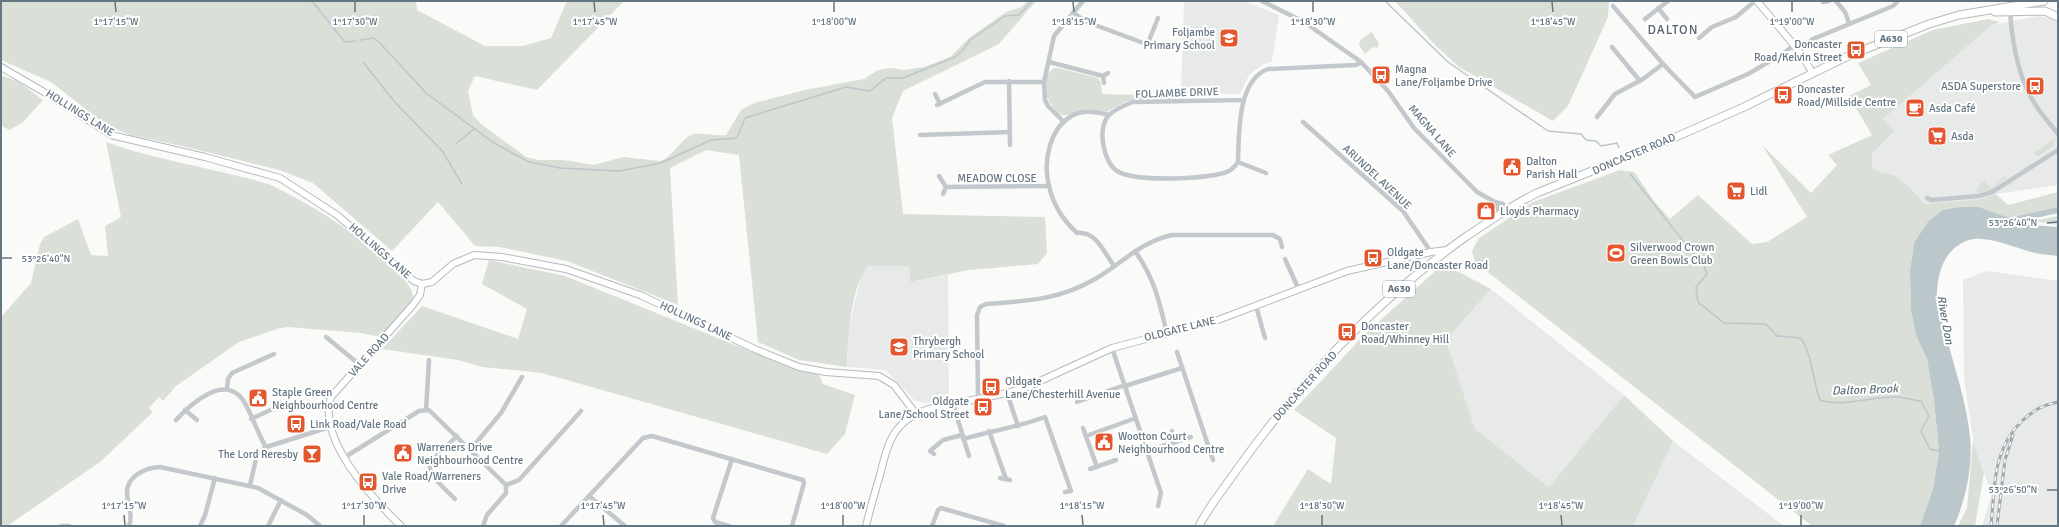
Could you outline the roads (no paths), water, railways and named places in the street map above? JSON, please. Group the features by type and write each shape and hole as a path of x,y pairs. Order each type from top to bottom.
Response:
{"main road":[{"name":"DONCASTER ROAD","path":"1199,526 1251,450 1293,397 1405,283 1447,250 1507,208 1537,193 1744,107 1812,72 1872,46 1929,24 1950,17 2044,1"},
{"name":"DONCASTER ROAD","path":"1973,13 2045,11 2058,17"}],"street":[{"path":"1064,122 1044,100 1044,82 1054,36 1083,1"},
{"name":"MAGNA LANE","path":"1262,1 1304,22 1361,62 1388,91 1414,128 1477,192 1495,202 1504,204 1507,208"},
{"path":"1645,19 1668,1"},
{"path":"1699,38 1712,27 1736,17 1756,1 1799,51 1812,72"},
{"path":"1824,2 1829,1"},
{"path":"1836,1 1845,12 1849,24"},
{"path":"1799,51 1813,39 1893,6 1898,1"},
{"path":"1613,6 1663,64 1696,97 1748,74 1784,53 1794,45"},
{"path":"1658,8 1667,19"},
{"path":"2010,11 2019,64 2029,94 2058,134"},
{"path":"1072,13 1087,22 1146,44 1148,43 1158,18"},
{"path":"1612,48 1640,81"},
{"path":"1048,62 1106,74 1104,83"},
{"path":"1114,266 1094,237 1082,232 1077,233 1065,221 1055,204 1049,186 1047,171 1051,143 1064,122 1070,117 1087,112 1095,112 1109,116 1105,121 1104,152 1111,165 1125,174 1142,178 1205,177 1228,171 1238,162 1240,124 1244,100 1257,75 1268,69 1356,65 1361,62"},
{"path":"1597,113 1615,94 1640,81 1663,64"},
{"name":"HOLLINGS LANE","path":"1,67 50,95 111,135 205,157 280,178 337,215 414,281 422,284 432,282 453,264 474,255 496,256 566,269 640,295 757,350 799,367 826,372 879,376 894,385 916,414"},
{"path":"1009,81 1010,145"},
{"path":"935,94 938,105 984,82 1044,82"},
{"name":"FOLJAMBE DRIVE","path":"1109,116 1125,105 1133,102 1244,100"},
{"name":"ARUNDEL AVENUE","path":"1303,122 1403,211 1431,252"},
{"path":"920,135 1010,132"},
{"path":"1927,198 1931,200 1979,196 1992,192 2058,150"},
{"path":"1238,162 1266,173"},
{"name":"MEADOW CLOSE","path":"939,176 946,187"},
{"name":"MEADOW CLOSE","path":"946,187 1049,186"},
{"name":"MEADOW CLOSE","path":"943,194 946,187"},
{"path":"1495,202 1500,214"},
{"path":"978,398 977,315 980,307 986,304 1053,297 1072,290 1096,278 1152,241 1172,236 1273,235 1280,239 1282,247"},
{"name":"OLDGATE LANE","path":"916,414 978,398 1007,393 1045,379 1112,348 1218,320 1362,267 1447,250"},
{"path":"1135,251 1147,269 1154,284 1167,334"},
{"path":"1285,259 1298,290"},
{"name":"VALE ROAD","path":"401,526 376,501 337,446 330,427 328,405 331,397 412,306 420,295 422,284"},
{"path":"1256,306 1265,338"},
{"path":"326,336 360,365"},
{"path":"1112,348 1161,492 1158,506"},
{"path":"1177,352 1212,460"},
{"path":"227,389 228,379 232,373 274,354"},
{"path":"426,410 429,360"},
{"path":"1077,402 1182,368"},
{"path":"470,449 501,413 522,377"},
{"path":"176,420 195,401 216,391 227,389 233,391 243,400 266,447"},
{"path":"1007,393 1018,426"},
{"path":"953,404 969,456"},
{"path":"251,419 279,406"},
{"path":"185,410 197,420"},
{"path":"345,457 419,411 426,410 432,412 506,484 506,493 487,515 483,526"},
{"path":"506,484 519,480 581,411"},
{"path":"866,526 886,450 898,429 916,414"},
{"path":"934,454 930,451 938,443 1018,426 1045,417 1071,491 1065,492"},
{"path":"1086,436 1136,418"},
{"path":"250,485 257,455 266,447 330,427"},
{"path":"1083,428 1097,467"},
{"path":"989,431 1008,480 1000,478"},
{"path":"1172,431 1176,442"},
{"path":"455,499 431,476 429,466 432,460 456,436"},
{"path":"561,526 643,438 647,436 652,436 804,481 792,526"},
{"path":"1147,451 1191,436"},
{"path":"729,526 715,522 713,518 732,459"},
{"path":"1090,469 1116,460"},
{"path":"129,526 131,516 127,491 133,478 144,470 152,467 169,468 250,485 262,489 307,515 320,526"},
{"path":"200,526 205,516 215,478"},
{"path":"589,496 625,526"},
{"path":"268,526 281,500"},
{"path":"932,526 939,508 986,524 1004,526"},
{"path":"61,526 69,526"}],"waterway":[{"path":"312,1 345,42 356,41"},
{"path":"360,40 373,38 380,43 426,93 494,143 529,162 560,168 619,171 661,163 711,140 737,138 745,118 846,87 870,91 886,78 903,78 955,57 963,50 970,40 1005,16 1019,15 1032,1"},
{"name":"Dalton Brook","path":"1385,1 1448,62 1548,131 1581,134 1586,140 1596,141 1601,146 1617,143 1619,148"},
{"path":"363,62 393,100 443,152 462,184"},
{"path":"457,143 474,129"},
{"name":"Dalton Brook","path":"1630,174 1696,257 1703,263 1707,274 1696,287 1698,302 1724,323 1766,324 1777,336 1801,338 1808,353 1820,400 1839,403 1897,397 1921,401 1929,416 1921,431 1930,449 1939,451"},
{"path":"2008,221 2058,210"}],"railway":[{"path":"1991,526 1997,469 2005,443 2013,431 2027,416 2043,406 2058,402"},
{"path":"1997,526 2005,460 2013,435"}],"place":[{"name":"Foljambe Primary School","path":"1229,38"},
{"name":"Doncaster Road/Kelvin Street","path":"1856,50"},
{"name":"Magna Lane/Foljambe Drive","path":"1381,75"},
{"name":"ASDA Superstore","path":"2035,86"},
{"name":"Doncaster Road/Millside Centre","path":"1783,95"},
{"name":"Asda Café","path":"1915,108"},
{"name":"Asda","path":"1937,136"},
{"name":"Dalton Parish Hall","path":"1512,167"},
{"name":"Lidl","path":"1736,191"},
{"name":"Lloyds Pharmacy","path":"1486,211"},
{"name":"Silverwood Crown Green Bowls Club","path":"1616,253"},
{"name":"Oldgate Lane/Doncaster Road","path":"1373,258"},
{"name":"Doncaster Road/Whinney Hill","path":"1347,332"},
{"name":"Thrybergh Primary School","path":"899,347"},
{"name":"Oldgate Lane/Chesterhill Avenue","path":"991,387"},
{"name":"Staple Green Neighbourhood Centre","path":"258,398"},
{"name":"Oldgate Lane/School Street","path":"983,407"},
{"name":"Link Road/Vale Road","path":"296,424"},
{"name":"Wootton Court Neighbourhood Centre","path":"1104,442"},
{"name":"Warreners Drive Neighbourhood Centre","path":"403,453"},
{"name":"The Lord Reresby","path":"312,454"},
{"name":"Vale Road/Warreners Drive","path":"368,482"}],"district":[{"name":"DALTON","path":"1673,30"}],"water label":[{"name":"River Don","path":"1945,320"}]}
